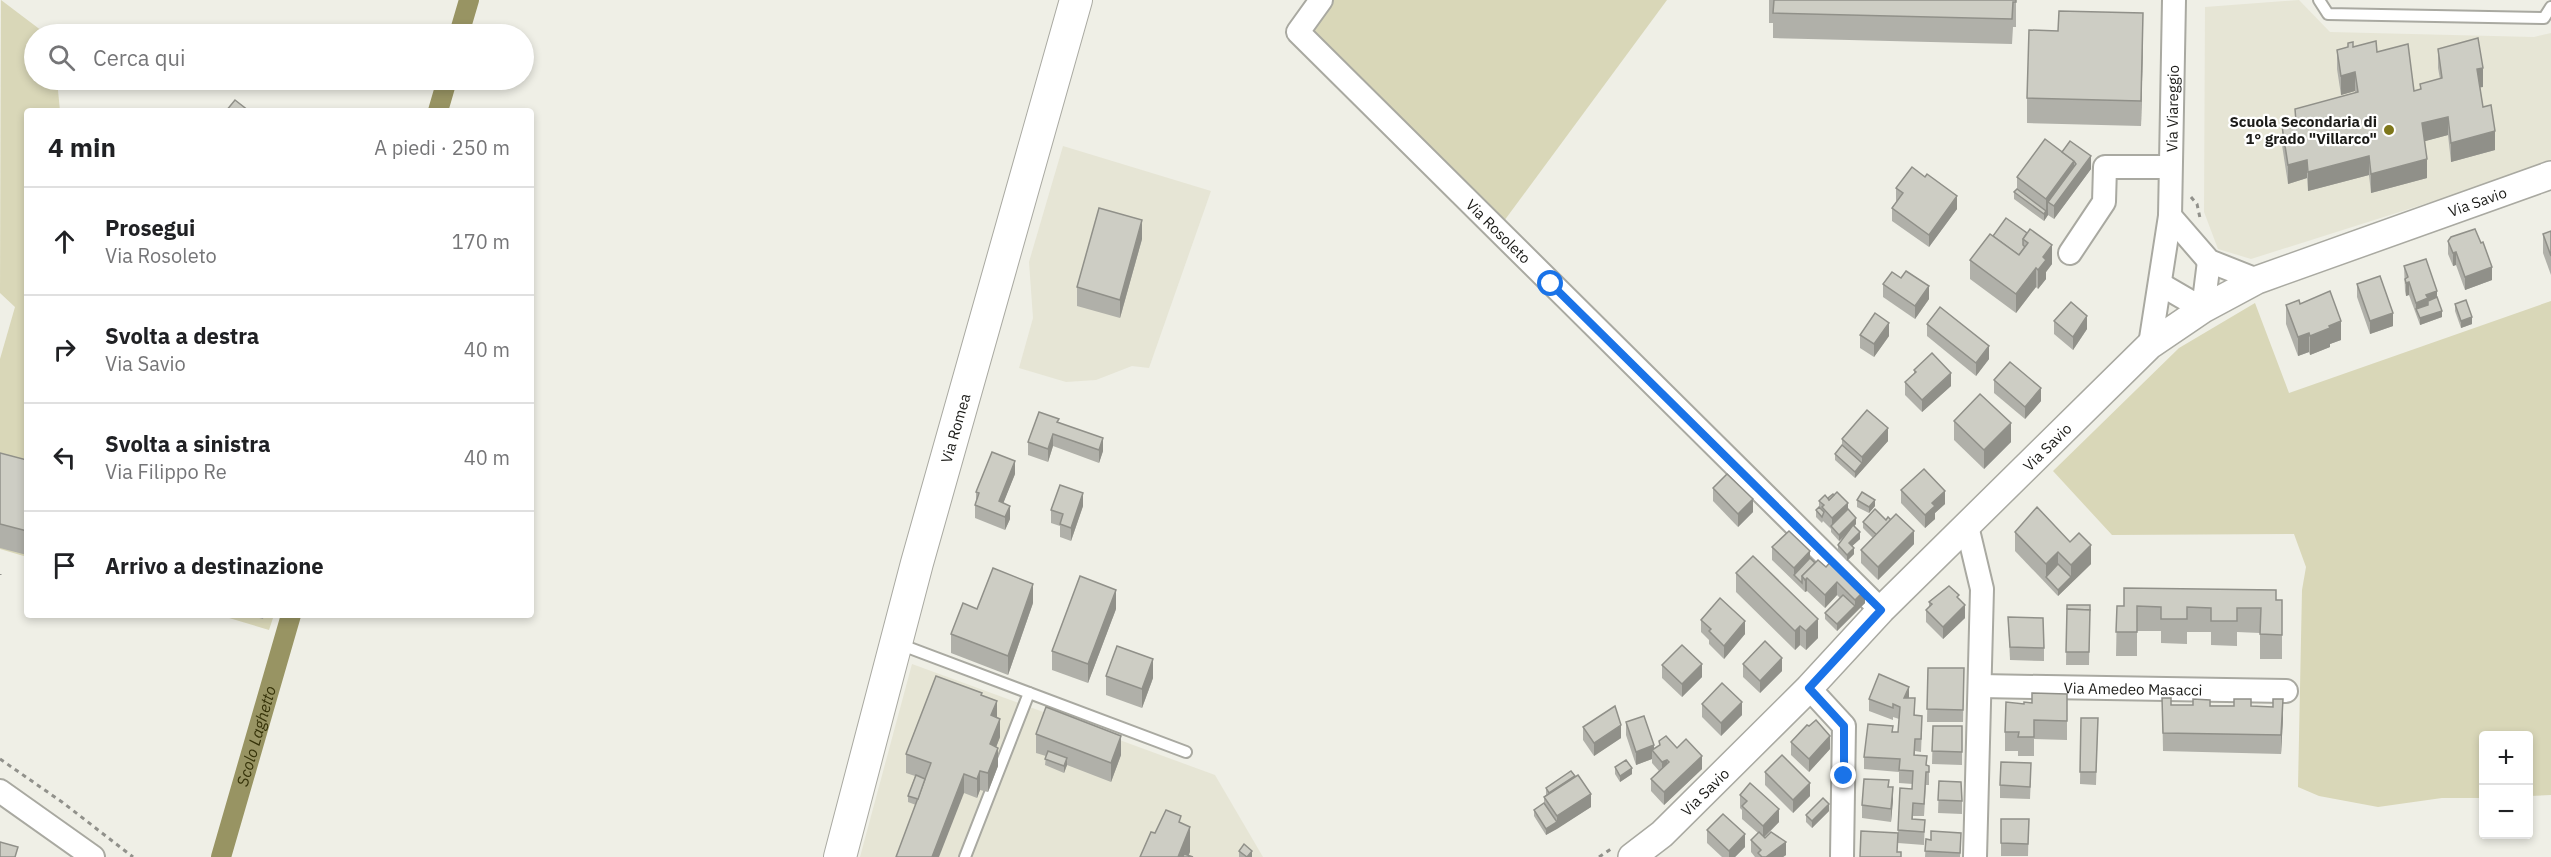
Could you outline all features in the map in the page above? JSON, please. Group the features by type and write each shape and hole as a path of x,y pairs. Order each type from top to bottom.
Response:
{"main road":[{"name":"Via Romea","path":"840,857 896,643 1076,0"}],"street":[{"name":"Via Rosoleto","path":"1321,0 1298,32 1881,610"},
{"name":"Via Viareggio","path":"2150,345 2170,216 2174,0"},
{"path":"2070,253 2104,202 2106,167 2170,167"},
{"name":"Via Savio","path":"1632,857 1662,834 1809,688 1881,610 2150,345 2203,309 2257,280 2551,175"},
{"path":"2170,216 2209,261 2257,280"},
{"path":"2160,284 2203,309 2209,261"},
{"path":"1967,526 1982,589 1975,857"},
{"name":"Via Amedeo Masacci","path":"1980,686 2286,691"},
{"path":"1809,688 1844,726 1842,857"},
{"path":"0,791 93,857"}],"lane":[{"path":"2319,0 2328,14 2544,18 2551,7"},
{"path":"896,643 1186,752"},
{"path":"965,857 1029,693"}],"path":[{"path":"0,759 62,802 133,857"}],"shaded area":[{"path":"1,0 33,24 24,24 24,90 58,90 60,108 24,108 24,556 0,549 0,359 15,307 0,293"},
{"path":"1327,0 1667,0 1504,221 1314,40 1314,16"},
{"path":"2299,0 2330,32 2534,37 2551,33 2551,164 2251,259 2218,249 2204,212 2205,7"},
{"path":"1063,146 1211,191 1149,368 1132,366 1096,380 1066,382 1019,368 1033,318 1029,262"},
{"path":"2551,301 2551,795 2533,796 2533,731 2479,731 2479,798 2442,798 2378,807 2319,796 2298,787 2302,590 2306,567 2294,534 2112,535 2053,471 2179,348 2255,303 2289,393"},
{"path":"229,618 273,618 269,630"},
{"path":"912,664 1215,775 1263,857 860,857"}],"building":[{"path":"1774,0 2016,0 2016,2 2013,2 2012,19 1773,13"},
{"path":"2059,11 2143,13 2141,101 2027,98 2029,30 2058,31"},
{"path":"2478,38 2483,68 2477,69 2483,107 2491,105 2495,131 2451,143 2448,117 2422,123 2427,159 2371,174 2369,156 2308,172 2307,160 2288,165 2282,126 2296,122 2295,109 2358,92 2355,72 2341,76 2337,50 2348,47 2348,43 2353,42 2353,47 2376,41 2377,52 2408,44 2414,91 2421,89 2420,84 2442,78 2438,49"},
{"path":"235,100 245,108 228,108"},
{"path":"2045,139 2074,161 2046,199 2017,177"},
{"path":"2070,141 2091,156 2054,206 2048,202 2076,164 2062,152"},
{"path":"1912,167 1925,177 1927,174 1957,196 1929,235 1892,208 1903,193 1896,188"},
{"path":"2017,189 2046,211 2044,214 2014,192"},
{"path":"1099,208 1142,220 1120,300 1077,287"},
{"path":"2006,218 2027,233 2023,239 2025,247 2019,255 1993,236"},
{"path":"2030,229 2052,245 2043,257 2046,260 2038,270 2036,268 2016,294 1970,260 1990,234 2019,255 2028,243 2023,239"},
{"path":"2475,229 2481,243 2483,242 2492,267 2465,277 2456,252 2453,253 2448,241 2451,237"},
{"path":"2551,231 2551,256 2543,234"},
{"path":"2426,259 2437,291 2426,295 2428,298 2416,303 2409,282 2406,283 2405,279 2408,277 2404,266"},
{"path":"1906,271 1929,286 1915,306 1883,284 1892,272 1901,278"},
{"path":"2380,276 2393,313 2370,321 2357,284"},
{"path":"2330,291 2341,321 2310,336 2309,333 2298,337 2286,305 2299,300 2300,304"},
{"path":"2437,297 2442,311 2420,318 2416,309 2428,305 2428,301"},
{"path":"2466,300 2472,317 2461,321 2455,304"},
{"path":"2071,302 2087,316 2073,337 2054,321"},
{"path":"1940,307 1989,346 1976,363 1927,324"},
{"path":"1875,313 1889,323 1874,344 1860,335"},
{"path":"1932,353 1951,373 1922,400 1905,382"},
{"path":"2010,362 2041,388 2025,407 1994,380"},
{"path":"1980,394 2011,423 1984,450 1954,421"},
{"path":"1867,410 1888,428 1862,457 1842,439"},
{"path":"1039,412 1059,419 1057,422 1103,438 1099,450 1053,434 1048,449 1028,442"},
{"path":"1842,445 1862,463 1855,472 1835,454"},
{"path":"992,452 1015,461 999,501 1010,506 1005,517 975,505 979,493 976,492"},
{"path":"0,453 24,459 24,530 0,524"},
{"path":"1924,469 1945,491 1932,503 1935,506 1925,515 1901,490"},
{"path":"1727,474 1753,499 1738,514 1713,488"},
{"path":"1060,485 1083,493 1071,528 1060,524 1063,514 1051,510"},
{"path":"1837,492 1848,503 1832,518 1819,501 1825,495 1829,500"},
{"path":"1862,492 1875,500 1869,507 1857,500"},
{"path":"1819,507 1824,512 1822,517 1816,510"},
{"path":"2037,507 2070,542 2079,533 2091,545 2071,565 2058,552 2046,564 2015,532"},
{"path":"1848,509 1856,518 1839,535 1831,526"},
{"path":"1875,509 1886,520 1888,517 1891,520 1877,535 1863,522"},
{"path":"1896,514 1914,531 1878,567 1861,550"},
{"path":"1853,525 1860,532 1849,543 1854,548 1847,555 1838,545"},
{"path":"1789,531 1810,551 1794,568 1772,547"},
{"path":"1753,556 1818,619 1806,631 1800,626 1795,631 1736,573"},
{"path":"1810,558 1815,563 1802,576 1802,583 1794,575"},
{"path":"1833,559 1865,590 1855,600 1837,582 1825,595 1802,576 1818,560 1826,567"},
{"path":"2058,564 2071,577 2058,590 2046,577"},
{"path":"993,568 1033,584 1008,656 951,634 963,603 977,609"},
{"path":"1080,576 1116,590 1088,664 1052,651"},
{"path":"1949,586 1959,595 1957,597 1965,605 1943,627 1926,610 1932,604 1929,602"},
{"path":"2124,588 2276,590 2276,600 2282,600 2282,635 2260,634 2261,608 2237,608 2237,621 2211,621 2211,608 2187,607 2187,619 2161,619 2161,607 2137,606 2137,632 2116,632 2117,606 2124,606"},
{"path":"1843,595 1855,606 1837,624 1825,613"},
{"path":"1720,598 1745,621 1724,646 1701,620"},
{"path":"2067,605 2090,605 2090,610 2067,609"},
{"path":"2067,609 2090,610 2089,652 2066,652"},
{"path":"2008,617 2043,618 2044,648 2010,647"},
{"path":"1765,641 1782,658 1760,681 1743,664"},
{"path":"1682,645 1702,664 1682,684 1662,665"},
{"path":"1117,646 1153,659 1142,689 1106,676"},
{"path":"1928,668 1964,668 1963,710 1927,709"},
{"path":"1879,674 1909,687 1904,698 1915,698 1914,715 1922,716 1921,739 1915,739 1914,755 1927,756 1926,765 1929,766 1929,772 1926,772 1924,804 1913,803 1912,819 1925,820 1924,832 1898,830 1900,788 1912,789 1913,771 1899,770 1900,759 1864,757 1868,724 1893,726 1892,732 1898,732 1900,707 1893,704 1893,708 1869,699"},
{"path":"936,676 997,701 991,715 1000,719 990,744 998,748 988,773 980,771 977,779 964,774 932,857 896,857 931,763 906,754"},
{"path":"1722,683 1742,702 1721,723 1702,704"},
{"path":"2032,693 2067,694 2067,721 2034,720 2034,737 2018,737 2019,732 2005,732 2006,702 2032,703"},
{"path":"2162,698 2171,698 2171,705 2193,705 2193,699 2210,700 2210,706 2234,706 2234,699 2251,699 2251,706 2273,707 2273,699 2283,699 2281,735 2163,733"},
{"path":"1615,706 1621,725 1594,743 1583,727"},
{"path":"1046,707 1121,736 1111,763 1036,734"},
{"path":"1644,716 1654,745 1636,752 1626,722"},
{"path":"2081,718 2098,718 2096,772 2080,772"},
{"path":"1816,720 1830,736 1809,759 1791,742 1807,725 1809,726"},
{"path":"1933,726 1962,726 1962,752 1932,751"},
{"path":"1666,736 1677,748 1686,739 1702,756 1664,792 1651,779 1669,762 1667,760 1662,762 1652,750 1660,745 1659,741"},
{"path":"1048,751 1067,758 1064,766 1045,759"},
{"path":"1782,755 1810,783 1793,800 1765,772"},
{"path":"1626,760 1632,768 1620,776 1615,767"},
{"path":"2001,762 2031,763 2030,787 2000,785"},
{"path":"1571,771 1575,776 1549,793 1546,788"},
{"path":"916,775 925,779 918,799 908,796"},
{"path":"1578,775 1591,794 1557,816 1544,797"},
{"path":"1864,779 1889,780 1888,787 1893,787 1891,809 1862,805"},
{"path":"1939,781 1961,782 1962,801 1938,800"},
{"path":"1750,783 1779,809 1763,826 1742,806 1747,801 1740,795"},
{"path":"1823,798 1829,804 1812,821 1806,815"},
{"path":"1544,803 1557,822 1546,829 1534,810"},
{"path":"1166,810 1181,816 1179,822 1190,827 1178,857 1140,857 1151,832 1155,833"},
{"path":"1723,814 1745,834 1729,851 1707,830"},
{"path":"2001,819 2029,819 2028,844 2001,843"},
{"path":"1861,831 1898,833 1897,852 1901,852 1901,857 1860,857"},
{"path":"1931,831 1961,833 1960,853 1925,851 1926,839 1931,840"},
{"path":"1759,832 1765,838 1771,832 1786,842 1766,857 1762,857 1758,853 1761,850 1751,840"},
{"path":"0,842 18,847 15,857 0,857"},
{"path":"1244,844 1252,851 1247,857 1239,851"}],"waterway":[{"name":"Scolo Laghetto","path":"462,24 469,0"},
{"name":"Scolo Laghetto","path":"439,108 444,90"},
{"name":"Scolo Laghetto","path":"221,857 290,618"}],"place":[{"name":"Scuola Secondaria di 1° grado \"Villarco\"","path":"2389,130"}],"route":[{"path":"1551,284 1881,610 1809,688 1844,726 1844,776"}]}
